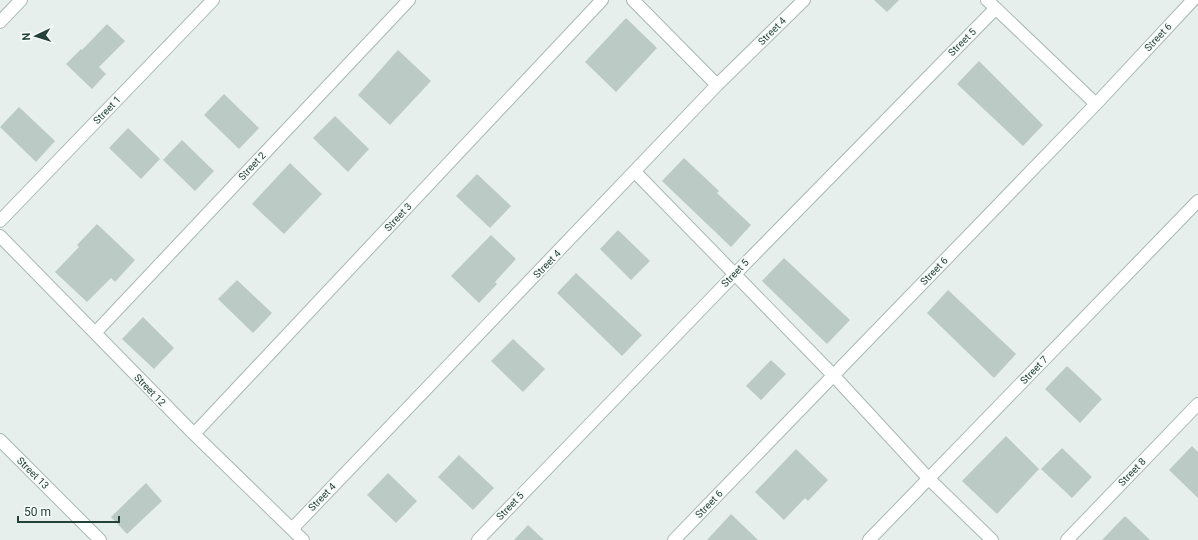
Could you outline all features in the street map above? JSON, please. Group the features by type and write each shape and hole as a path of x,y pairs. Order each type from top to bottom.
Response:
{"street":[{"path":"0,22 21,0"},
{"name":"Street 1","path":"0,221 213,0"},
{"name":"Street 2","path":"95,333 409,0"},
{"name":"Street 3","path":"194,434 602,0"},
{"path":"633,0 717,85"},
{"name":"Street 4","path":"292,529 717,85 804,0"},
{"path":"987,0 1096,104"},
{"name":"Street 6","path":"674,540 1096,104 1192,0"},
{"name":"Street 5","path":"478,540 735,274 995,9"},
{"path":"635,172 833,375 929,479 992,540"},
{"name":"Street 7","path":"869,540 1198,201"},
{"name":"Street 12","path":"0,236 194,434 303,540"},
{"name":"Street 8","path":"1067,540 1198,404"},
{"name":"Street 13","path":"0,440 100,540"}],"building":[{"path":"874,0 899,0 887,12"},
{"path":"626,18 657,48 616,92 585,62"},
{"path":"107,24 125,41 99,67 106,74 92,89 66,64"},
{"path":"398,50 431,81 390,125 358,95"},
{"path":"979,61 1043,125 1023,146 957,84"},
{"path":"224,94 259,128 239,149 204,115"},
{"path":"19,107 55,141 36,162 0,127"},
{"path":"335,116 369,149 348,172 313,138"},
{"path":"128,128 160,159 141,179 109,148"},
{"path":"182,140 214,171 195,191 163,160"},
{"path":"684,158 719,191 717,193 751,225 731,247 662,181"},
{"path":"290,163 322,194 284,234 252,204"},
{"path":"477,174 511,206 490,228 456,196"},
{"path":"97,224 135,260 115,282 111,278 87,302 55,272 79,247 77,245"},
{"path":"618,230 650,261 631,280 600,249"},
{"path":"491,235 516,259 495,282 497,284 479,303 451,276"},
{"path":"784,258 850,320 827,344 762,281"},
{"path":"576,273 642,335 622,356 557,293"},
{"path":"237,280 272,313 253,333 218,299"},
{"path":"948,290 1016,354 994,378 927,313"},
{"path":"143,317 174,348 154,369 122,339"},
{"path":"513,339 545,369 523,392 491,361"},
{"path":"771,360 786,374 761,400 746,386"},
{"path":"1067,366 1102,399 1080,423 1045,389"},
{"path":"1006,436 1039,469 997,514 962,481"},
{"path":"1192,446 1198,452 1198,498 1169,470"},
{"path":"1062,448 1092,477 1072,498 1041,469"},
{"path":"796,449 828,480 808,501 805,498 784,520 755,492"},
{"path":"459,455 494,488 473,510 438,477"},
{"path":"388,473 417,501 396,523 367,495"},
{"path":"146,483 162,501 127,534 111,517"},
{"path":"731,514 758,540 707,540"},
{"path":"1125,516 1150,540 1102,540"},
{"path":"528,525 544,540 514,540"}]}
